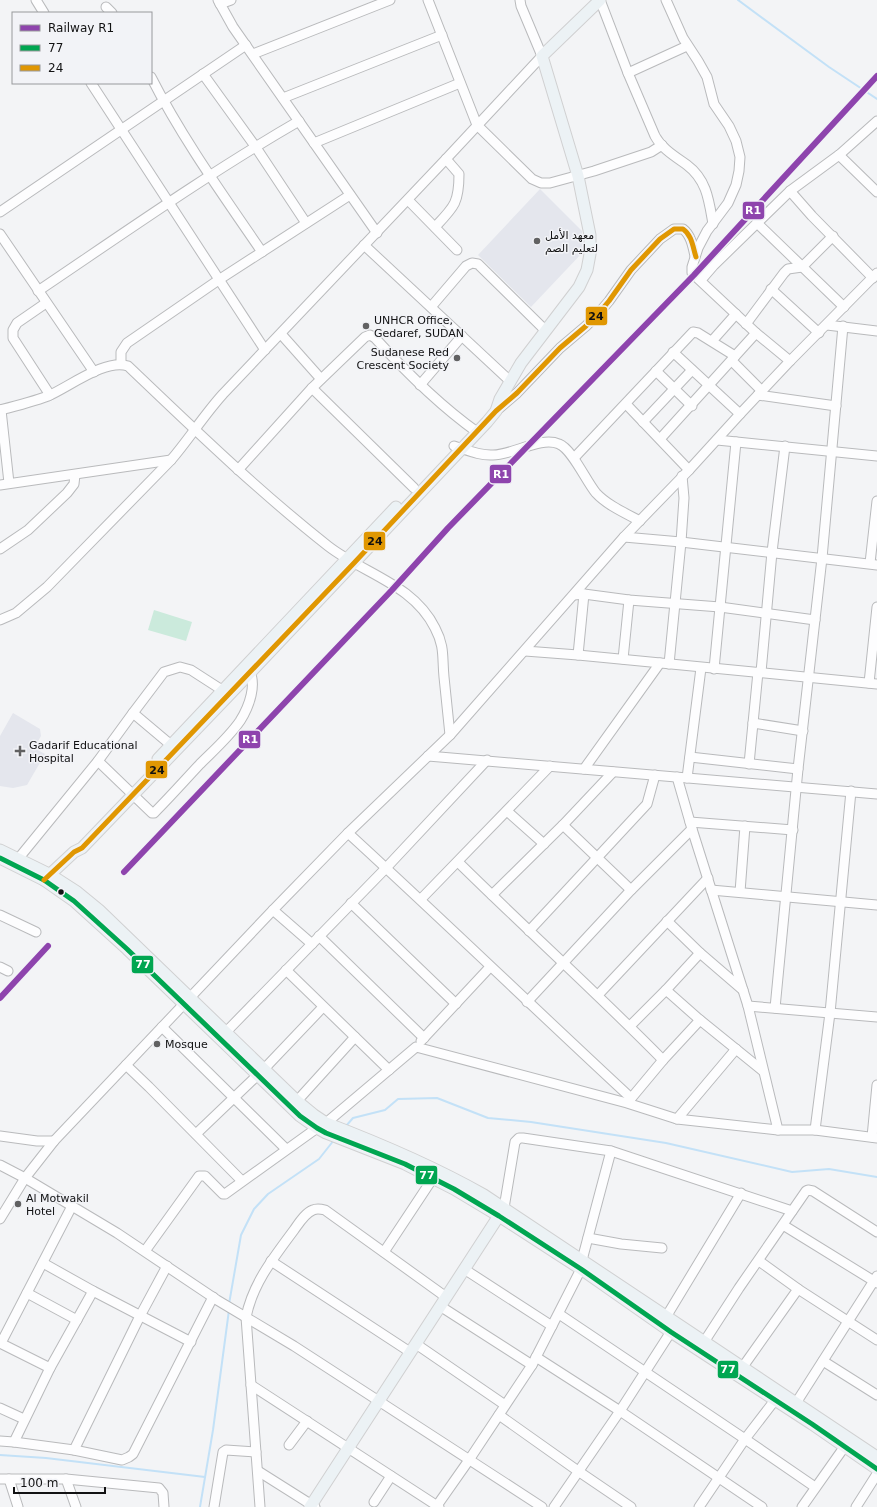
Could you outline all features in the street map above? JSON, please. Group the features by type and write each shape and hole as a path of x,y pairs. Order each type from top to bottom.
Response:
{"main road":[{"path":"131,792 350,561 419,492 474,430 496,411 500,399 510,381 545,330 578,287 587,270 590,254 590,235 578,176 542,56 600,0"},
{"path":"474,430 491,406 500,399"},
{"path":"350,561 414,488 458,447"},
{"path":"46,877 74,852 82,848 171,745 222,690 248,669"},
{"path":"0,850 18,859 46,877"},
{"path":"0,858 77,892 103,921 186,1002 260,1072 314,1115 323,1128"},
{"path":"186,1002 225,1033 300,1116 356,1145 405,1164 501,1212 666,1317 674,1328 704,1342 877,1457"},
{"path":"323,1128 339,1128 410,1156 470,1187 501,1212"},
{"path":"312,1506 347,1448 501,1212"},
{"path":"582,1264 775,1400 877,1469"}],"street":[{"path":"36,0 43,12"},
{"path":"231,0 219,2 233,27 377,232"},
{"path":"253,54 390,0"},
{"path":"428,0 477,125 532,179 541,183 550,183 578,176 651,152 662,145"},
{"path":"0,620 16,613 47,587 171,460 213,405 408,200 542,56 521,6 520,0"},
{"path":"600,0 628,73 655,136 662,145 698,175 705,186 713,224"},
{"path":"666,0 688,46 707,77 714,104 729,126 736,141 740,157 736,185 728,204 698,248 692,267 692,273 756,333 790,361"},
{"path":"283,98 442,35"},
{"path":"0,212 246,45"},
{"path":"628,73 688,46"},
{"path":"203,74 255,146 306,223"},
{"path":"152,79 163,101 210,176 262,252"},
{"path":"314,143 460,83"},
{"path":"92,84 170,202 265,350"},
{"path":"38,291 255,146 299,121"},
{"path":"701,280 714,265 790,191 839,156 877,122"},
{"path":"839,156 877,192"},
{"path":"435,227 453,208 458,195 459,174 446,159"},
{"path":"0,1218 25,1178 54,1141 162,1026 348,833 450,735 624,537 790,361 875,275 833,236 790,191"},
{"path":"121,363 121,352 127,343 220,279 350,195"},
{"path":"408,200 457,250"},
{"path":"757,224 844,307"},
{"path":"496,411 517,393 560,348 598,314 631,270 660,239 674,229 684,228 690,237 696,257"},
{"path":"0,234 94,372"},
{"path":"746,324 788,269 802,267 833,236"},
{"path":"364,245 510,381"},
{"path":"431,307 466,266 472,263 478,264 545,330"},
{"path":"772,289 818,333"},
{"path":"46,303 18,323 13,330 13,338 50,395"},
{"path":"712,341 736,314"},
{"path":"827,325 877,331"},
{"path":"775,1008 798,769 822,558 843,326"},
{"path":"574,458 673,352 694,332 712,341 733,359 760,393 836,406"},
{"path":"660,439 692,406 756,333"},
{"path":"281,334 321,379"},
{"path":"238,470 312,388 365,337 370,335 375,338 420,384 474,430"},
{"path":"420,384 462,336"},
{"path":"673,352 740,414"},
{"path":"171,460 4,484 0,410 32,402 50,395 94,372 113,364 121,363 128,366 238,470 328,546 350,561 396,586 415,600 427,614 435,627 442,646 450,735"},
{"path":"643,422 692,370"},
{"path":"656,371 692,406"},
{"path":"312,388 414,488"},
{"path":"584,769 664,663 676,603 686,473 660,439 626,404"},
{"path":"717,440 877,456"},
{"path":"458,447 493,456 550,442 560,444 574,458 596,493 615,508 640,521"},
{"path":"714,669 736,442"},
{"path":"749,764 785,446"},
{"path":"0,549 28,530 67,493 74,484 75,475"},
{"path":"624,537 873,564 877,501"},
{"path":"574,595 584,594 629,600 720,607 815,620"},
{"path":"578,655 584,594"},
{"path":"623,659 629,600"},
{"path":"524,651 623,659 873,684 877,607"},
{"path":"18,859 98,761 164,672 180,667 191,670 222,690"},
{"path":"687,778 701,668"},
{"path":"98,761 152,813 159,808 229,735 241,720 252,693 252,682 248,669"},
{"path":"133,712 171,745"},
{"path":"753,724 803,731"},
{"path":"428,756 797,786 877,794"},
{"path":"690,757 798,769"},
{"path":"225,1033 386,868 487,760"},
{"path":"421,899 550,766"},
{"path":"492,895 563,825 612,772"},
{"path":"529,931 647,804 655,775"},
{"path":"677,777 748,1006 778,1130"},
{"path":"815,1130 830,1013 851,791"},
{"path":"507,811 544,844"},
{"path":"563,825 631,890"},
{"path":"527,1002 691,826 745,826 793,830"},
{"path":"740,892 745,826"},
{"path":"348,833 421,899 490,967 620,1088 629,1100"},
{"path":"458,862 598,995 663,1060"},
{"path":"598,995 708,878"},
{"path":"712,890 877,905"},
{"path":"352,903 456,1004"},
{"path":"273,910 312,944"},
{"path":"0,915 36,932"},
{"path":"668,921 700,953 743,991"},
{"path":"319,936 424,1038"},
{"path":"630,1026 700,953"},
{"path":"145,1251 199,1176 206,1176 224,1194 286,1149 323,1128 416,1047 490,967"},
{"path":"286,970 389,1070"},
{"path":"666,990 700,1020 763,1071"},
{"path":"748,1006 877,1017"},
{"path":"196,1134 260,1072 323,1007"},
{"path":"629,1100 700,1020"},
{"path":"162,1026 286,1149"},
{"path":"297,1101 355,1037"},
{"path":"416,1047 598,1095 629,1100 676,1119 778,1130 815,1130 874,1138 877,1085"},
{"path":"676,1119 736,1049"},
{"path":"126,1066 149,1087 242,1181"},
{"path":"598,1095 620,1088"},
{"path":"0,1136 54,1141"},
{"path":"501,1212 515,1142 520,1138 611,1151 792,1211"},
{"path":"251,1385 437,1507 470,1460 534,1361 559,1314 582,1264 611,1151"},
{"path":"0,1165 25,1178 145,1251 215,1298 294,1346 542,1507"},
{"path":"384,1252 433,1178"},
{"path":"704,1342 739,1288 806,1191 811,1190 877,1232"},
{"path":"666,1317 741,1193"},
{"path":"50,1368 0,1343 72,1206"},
{"path":"260,1507 251,1385 243,1316 271,1261 308,1212 318,1208 325,1210 384,1252 443,1301 534,1361 620,1411 762,1507"},
{"path":"783,1225 876,1280 796,1403"},
{"path":"588,1238 621,1244 662,1248"},
{"path":"271,1261 505,1405"},
{"path":"758,1261 798,1290 877,1340"},
{"path":"43,1263 191,1342"},
{"path":"74,1450 140,1316 167,1266"},
{"path":"464,1269 552,1326"},
{"path":"742,1368 798,1290"},
{"path":"14,1442 50,1368 93,1291"},
{"path":"27,1293 77,1320"},
{"path":"0,1441 74,1450 122,1460 129,1458 133,1454 215,1298"},
{"path":"559,1314 815,1487"},
{"path":"554,1507 620,1411 674,1328"},
{"path":"823,1361 877,1395"},
{"path":"699,1507 745,1439 775,1400"},
{"path":"0,1408 24,1419"},
{"path":"499,1415 631,1507"},
{"path":"289,1445 307,1421"},
{"path":"802,1507 845,1446"},
{"path":"214,1507 223,1452 226,1450 256,1452"},
{"path":"258,1471 312,1506"},
{"path":"856,1507 877,1474"},
{"path":"374,1502 391,1476"},
{"path":"18,1507 4,1479 66,1479 159,1488 163,1493 164,1507"},
{"path":"66,1479 76,1507"}],"shaded area":[{"name":"معهد الأمل لتعليم الصم","path":"540,189 582,231 583,252 531,307 478,255"},
{"name":"Gadarif Educational Hospital","path":"13,713 40,729 41,736 34,748 45,754 27,785 13,788 0,786 0,736"}],"green space":[{"path":"154,610 192,622 186,641 148,630"}],"waterway":[{"path":"738,0 829,67 877,99"},
{"path":"346,1126 353,1118 385,1110 398,1099 437,1098 488,1118 531,1122 666,1143 792,1172 829,1169 877,1177"},
{"path":"229,1304 241,1235 254,1209 268,1194 319,1159 334,1140"},
{"path":"200,1507 213,1430 229,1310"},
{"path":"0,1455 46,1458 205,1477"}],"rail line":[{"name":"R1","path":"124,872 392,590 448,528 694,275 877,76"},
{"name":"R1","path":"0,998 48,946"}],"transit line":[{"name":"24","path":"44,880 74,852 82,848 354,563 496,411 517,393 560,348 598,314 631,270 660,239 674,229 683,229 690,238 696,257"},
{"name":"77","path":"0,858 44,880 74,901 127,949 300,1116 317,1128 326,1133 405,1164 454,1189 499,1216 581,1269 671,1332 812,1424 877,1469"}],"place":[{"name":"معهد الأمل لتعليم الصم","path":"537,241"},
{"name":"UNHCR Office, Gedaref, SUDAN","path":"366,326"},
{"name":"Sudanese Red Crescent Society","path":"457,358"},
{"name":"Gadarif Educational Hospital","path":"20,751"},
{"name":"Mosque","path":"157,1044"},
{"name":"Al Motwakil Hotel","path":"18,1204"}]}
